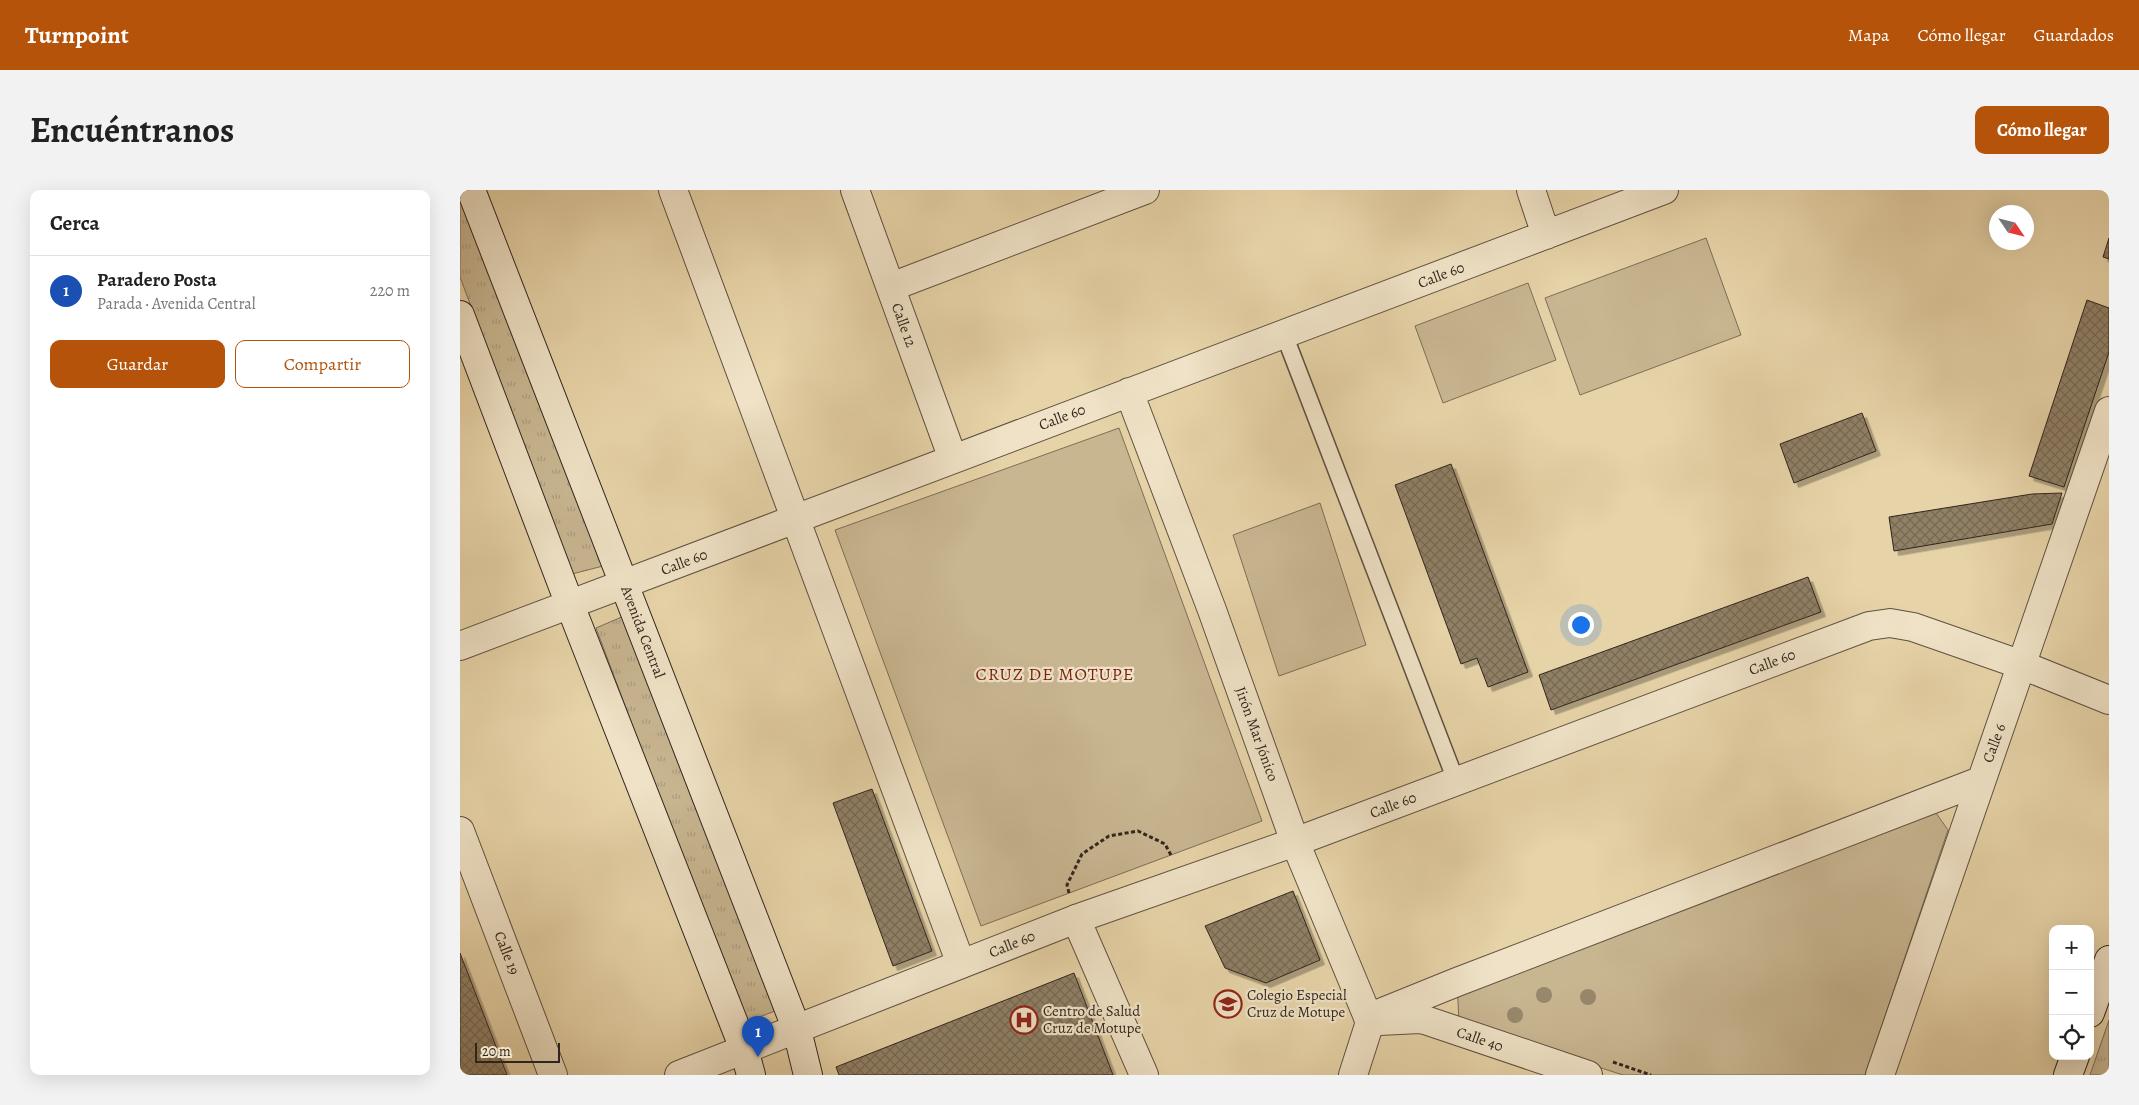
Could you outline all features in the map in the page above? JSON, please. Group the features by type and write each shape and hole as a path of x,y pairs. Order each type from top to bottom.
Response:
{"street":[{"name":"Avenida Central","path":"471,190 797,1030 808,1075"},
{"path":"673,190 961,964"},
{"name":"Calle 12","path":"855,190 953,459"},
{"path":"891,287 1145,190"},
{"path":"1531,190 1546,235"},
{"name":"Calle 60","path":"460,646 1664,190"},
{"path":"460,315 748,1062"},
{"name":"Jirón Mar Jónico","path":"1129,392 1212,610 1295,842 1369,1020"},
{"name":"Calle 6","path":"1880,1075 2109,411"},
{"name":"Calle 60","path":"679,1075 748,1062 797,1030 1076,919 1295,842 1869,626 1890,622 1913,627 2022,665 2109,700"},
{"path":"1353,1075 1369,1020 1457,982 1884,820 1980,781"},
{"name":"Calle 19","path":"460,831 553,1075"},
{"path":"1076,919 1144,1075"},
{"path":"2094,1002 2109,960"},
{"name":"Calle 40","path":"1369,1020 1420,1019 1428,1021 1588,1075"},
{"path":"2068,1075 2074,1060"}],"lane":[{"path":"1284,334 1456,781"}],"path":[{"path":"1076,919 1067,886 1082,854 1109,836 1138,831 1165,844 1183,880"}],"green space":[{"path":"460,193 603,566 572,574 460,277"},
{"path":"1706,238 1741,335 1580,395 1545,298"},
{"path":"1528,283 1556,360 1443,403 1415,326"},
{"path":"1119,428 1262,821 981,926 835,530"},
{"path":"1320,503 1366,645 1279,676 1233,535"},
{"path":"624,616 775,1011 744,1023 596,628"},
{"path":"1929,803 1948,830 1865,1075 1623,1075 1459,1022 1457,982"},
{"path":"2109,1020 2109,1075 2090,1075"}],"building":[{"path":"2109,238 2109,259 2103,257"},
{"path":"2087,300 2109,308 2109,352 2064,487 2029,476"},
{"path":"1862,413 1876,451 1794,483 1780,444"},
{"path":"1451,464 1528,672 1488,687 1477,658 1461,664 1395,485"},
{"path":"2062,493 2052,524 1894,551 1889,517 2032,494"},
{"path":"1808,577 1821,612 1551,710 1539,675"},
{"path":"872,789 932,951 893,966 833,803"},
{"path":"1293,891 1320,960 1266,983 1225,968 1205,926"},
{"path":"460,953 507,1075 460,1075"},
{"name":"Centro de Salud Cruz de Motupe","path":"1074,973 1113,1075 839,1075 836,1067"}],"place":[{"name":"Colegio Especial Cruz de Motupe","path":"1228,1004"},
{"name":"Centro de Salud Cruz de Motupe","path":"1024,1020"},
{"name":"Paradero Posta","path":"758,1057"}],"district":[{"name":"CRUZ DE MOTUPE","path":"1055,674"}]}
